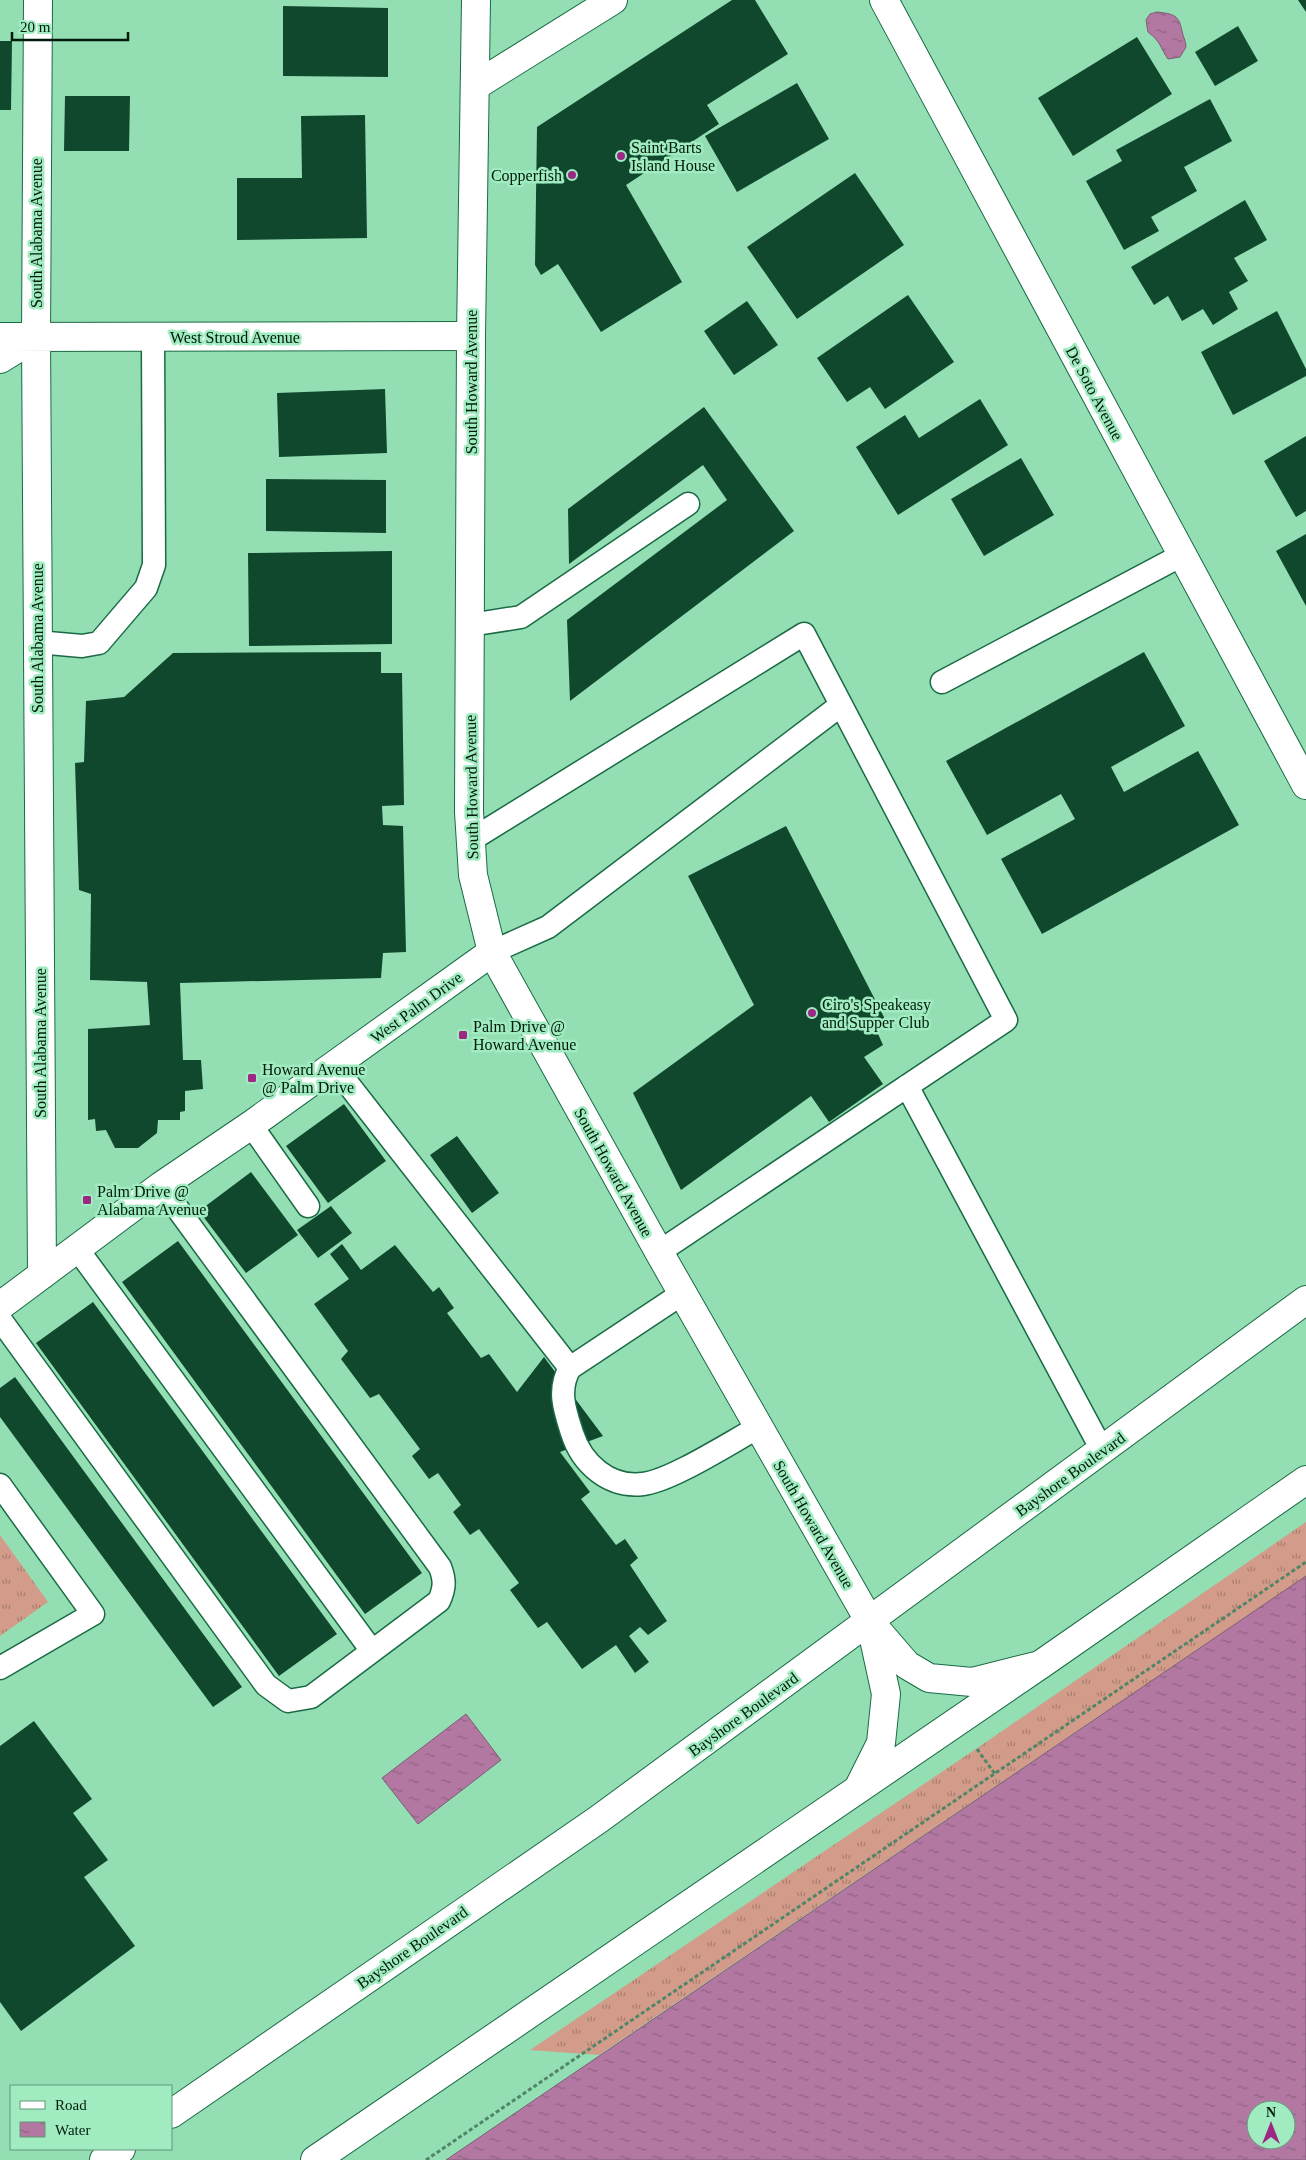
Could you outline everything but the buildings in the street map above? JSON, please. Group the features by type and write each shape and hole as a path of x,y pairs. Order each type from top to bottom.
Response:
{"main road":[{"name":"South Alabama Avenue","path":"38,0 36,337 42,1275"},
{"name":"South Howard Avenue","path":"476,0 471,336 469,812 473,875 492,952 659,1252 870,1622 907,1665 929,1678 972,1682 1040,1665"},
{"path":"475,86 613,0"},
{"name":"De Soto Avenue","path":"884,0 1306,785"},
{"name":"West Stroud Avenue","path":"0,337 471,336"},
{"path":"0,359 36,337"},
{"name":"West Palm Drive","path":"0,1306 78,1250 161,1186 251,1125 492,952"},
{"name":"Bayshore Boulevard","path":"172,2113 600,1819 1306,1300"},
{"path":"315,2160 1040,1665 1306,1480"},
{"name":"South Howard Avenue","path":"859,1788 881,1743 886,1694 870,1622"},
{"path":"104,2160 119,2150"}],"lane":[{"path":"37,642 82,646 99,643 146,588 154,565 153,337"},
{"path":"470,625 522,617 688,504"},
{"path":"942,682 1182,555"},
{"path":"471,840 804,634 1006,1020 659,1252"},
{"path":"492,952 548,927 841,704"},
{"path":"334,1066 570,1368"},
{"path":"907,1086 1102,1450"},
{"path":"251,1125 308,1206"},
{"path":"0,1319 266,1686 288,1701 311,1697 439,1601 444,1590 444,1578 440,1567 161,1186"},
{"path":"78,1250 372,1651"},
{"path":"683,1294 570,1368 564,1378 563,1404 576,1446 586,1461 602,1476 626,1484 644,1484 674,1473 759,1427"},
{"path":"0,1485 93,1614 0,1668"}],"path":[{"path":"426,2160 1306,1562"},
{"path":"977,1748 995,1774"}],"green space":[{"path":"1306,1522 1306,1576 599,2055 530,2050 992,1738"},
{"path":"0,1535 48,1602 0,1636"}],"water":[{"path":"1157,12 1177,18 1186,43 1186,47 1180,57 1168,59 1158,42 1148,32 1146,20 1150,14"},
{"path":"1306,1576 1306,2160 446,2160"},
{"path":"466,1714 501,1760 418,1824 382,1778"}],"place":[{"name":"Saint Barts Island House","path":"621,156"},
{"name":"Copperfish","path":"572,175"},
{"name":"Ciro's Speakeasy and Supper Club","path":"812,1013"},
{"name":"Palm Drive @ Howard Avenue","path":"463,1035"},
{"name":"Howard Avenue @ Palm Drive","path":"252,1078"},
{"name":"Palm Drive @ Alabama Avenue","path":"87,1200"}]}
